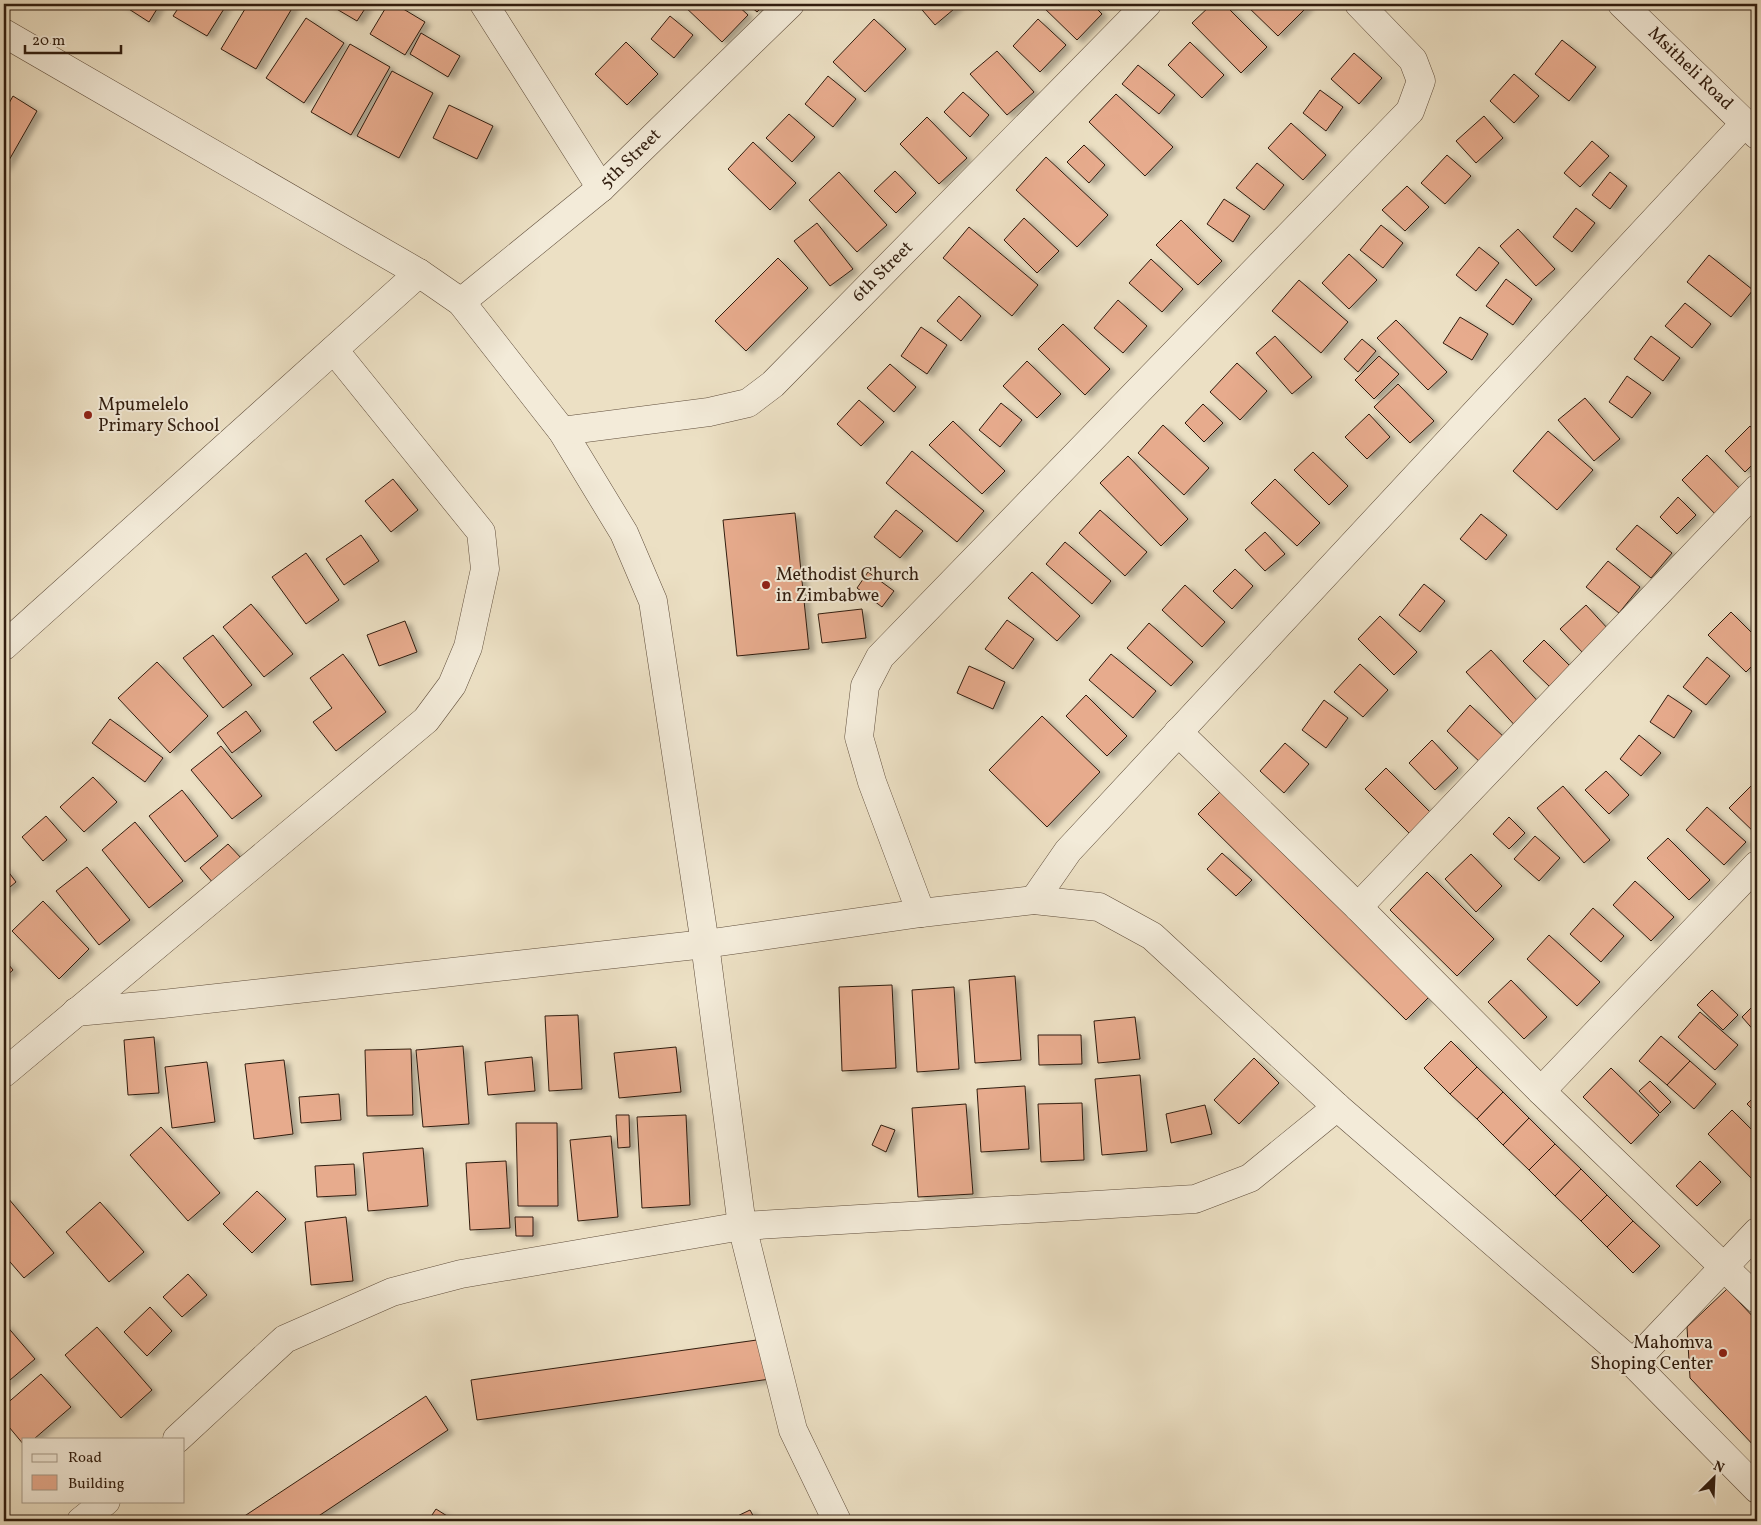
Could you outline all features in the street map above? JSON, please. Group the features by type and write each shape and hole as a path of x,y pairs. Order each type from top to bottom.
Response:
{"street":[{"path":"484,4 601,188"},
{"name":"5th Street","path":"461,302 601,188 790,4"},
{"name":"6th Street","path":"562,431 709,412 748,403 773,384 1147,4"},
{"path":"921,914 872,782 859,737 865,686 880,657 1410,111 1421,80 1413,60 1359,4"},
{"name":"Msitheli Road","path":"1622,4 1751,129"},
{"path":"4,33 419,273 461,302 562,431 624,533 653,600 705,944 742,1226 793,1430 837,1521"},
{"path":"1034,900 1068,851 1178,732 1751,129"},
{"path":"4,646 419,273"},
{"path":"4,1073 426,720 452,685 468,647 485,569 481,532 334,350"},
{"path":"1358,907 1757,489"},
{"path":"1178,732 1358,907 1541,1091 1757,1299"},
{"path":"1541,1091 1757,865"},
{"path":"76,1012 705,944 1034,900 1099,908 1152,936 1337,1107 1633,1363 1757,1489"},
{"path":"178,1438 285,1339 392,1292 461,1274 742,1226 1195,1199 1250,1178 1337,1107"},
{"path":"1633,1363 1757,1232"},
{"path":"81,1521 105,1502"}],"building":[{"path":"121,4 160,4 149,22"},
{"path":"181,4 227,4 207,36 173,16"},
{"path":"248,4 294,5 256,69 221,49"},
{"path":"328,4 368,4 357,21"},
{"path":"388,4 395,4 425,22 405,55 370,34"},
{"path":"682,4 736,4 748,15 722,42"},
{"path":"748,4 765,4 757,12"},
{"path":"917,4 960,4 935,25"},
{"path":"1040,4 1092,4 1102,14 1077,40"},
{"path":"1212,4 1224,4 1267,47 1241,73 1192,23"},
{"path":"1245,4 1309,4 1309,5 1278,36"},
{"path":"670,16 693,35 674,58 651,39"},
{"path":"306,18 344,43 304,103 266,78"},
{"path":"874,19 906,49 865,92 833,62"},
{"path":"1038,19 1066,45 1040,72 1013,46"},
{"path":"421,33 460,56 448,77 410,54"},
{"path":"1562,40 1596,67 1569,101 1535,74"},
{"path":"626,42 658,74 627,105 595,74"},
{"path":"1190,42 1224,75 1202,98 1168,65"},
{"path":"350,44 390,67 351,135 311,112"},
{"path":"997,51 1034,92 1007,115 970,74"},
{"path":"1354,53 1382,78 1359,104 1331,79"},
{"path":"1138,65 1175,95 1159,114 1122,84"},
{"path":"392,71 433,93 399,158 357,136"},
{"path":"1514,74 1539,96 1514,123 1490,101"},
{"path":"828,76 856,99 833,127 805,104"},
{"path":"1320,90 1343,107 1326,131 1303,113"},
{"path":"963,92 989,115 970,137 944,112"},
{"path":"1116,94 1173,147 1145,176 1089,122"},
{"path":"13,96 37,111 4,169 4,112"},
{"path":"449,105 493,126 477,159 433,138"},
{"path":"789,114 815,137 792,162 766,138"},
{"path":"1484,116 1503,138 1476,163 1456,141"},
{"path":"927,117 967,158 939,184 900,144"},
{"path":"1291,123 1326,155 1303,180 1268,148"},
{"path":"1592,141 1609,156 1580,187 1564,173"},
{"path":"753,142 796,183 770,210 728,169"},
{"path":"1084,145 1105,165 1089,183 1067,162"},
{"path":"1447,155 1471,176 1445,204 1421,183"},
{"path":"1046,157 1108,215 1077,247 1016,190"},
{"path":"1257,163 1284,185 1264,210 1236,188"},
{"path":"895,171 916,193 896,213 874,191"},
{"path":"839,172 887,225 857,252 809,200"},
{"path":"1610,172 1627,186 1610,209 1592,195"},
{"path":"1407,186 1429,207 1405,231 1382,210"},
{"path":"1224,199 1250,216 1233,242 1207,224"},
{"path":"1576,208 1595,223 1572,252 1553,237"},
{"path":"1024,218 1059,251 1037,273 1004,240"},
{"path":"1181,220 1222,261 1198,285 1156,245"},
{"path":"817,223 853,269 830,286 794,241"},
{"path":"1381,225 1403,243 1383,268 1360,250"},
{"path":"969,227 1038,285 1012,316 943,258"},
{"path":"1518,229 1555,269 1536,286 1500,246"},
{"path":"1479,247 1499,263 1476,291 1456,275"},
{"path":"1349,254 1377,280 1349,309 1322,283"},
{"path":"1709,255 1753,290 1731,317 1687,282"},
{"path":"778,258 808,288 746,351 715,321"},
{"path":"1151,259 1183,289 1162,312 1129,283"},
{"path":"1506,279 1532,299 1513,325 1486,306"},
{"path":"1299,280 1348,322 1321,353 1272,311"},
{"path":"959,296 981,316 961,341 937,321"},
{"path":"1118,300 1147,326 1123,353 1094,328"},
{"path":"1685,303 1711,324 1692,348 1665,326"},
{"path":"1460,317 1488,334 1472,360 1443,343"},
{"path":"1396,320 1447,372 1428,390 1377,338"},
{"path":"1063,324 1110,369 1085,395 1038,349"},
{"path":"921,327 947,345 927,374 901,356"},
{"path":"1275,336 1312,377 1292,394 1256,353"},
{"path":"1651,336 1680,358 1663,381 1634,359"},
{"path":"1362,339 1376,351 1358,372 1344,359"},
{"path":"1379,356 1399,374 1374,399 1355,380"},
{"path":"1027,361 1061,394 1037,418 1003,386"},
{"path":"1237,363 1267,391 1240,420 1210,392"},
{"path":"890,364 916,387 894,412 867,388"},
{"path":"1627,376 1651,393 1632,418 1609,402"},
{"path":"1398,384 1434,421 1410,443 1374,407"},
{"path":"1585,398 1620,439 1594,461 1558,420"},
{"path":"859,400 884,422 861,446 837,424"},
{"path":"1001,403 1022,420 1000,447 979,430"},
{"path":"1203,404 1223,423 1204,442 1185,423"},
{"path":"1369,414 1390,437 1367,459 1345,437"},
{"path":"953,421 1005,471 982,494 929,445"},
{"path":"1163,425 1209,468 1184,495 1138,453"},
{"path":"1750,426 1757,434 1757,460 1745,472 1725,451"},
{"path":"1548,431 1593,470 1557,510 1513,471"},
{"path":"912,451 984,511 957,542 886,483"},
{"path":"1313,452 1348,486 1329,505 1294,470"},
{"path":"1707,455 1746,495 1720,519 1682,480"},
{"path":"1128,456 1188,519 1161,546 1100,483"},
{"path":"393,479 418,510 391,532 365,501"},
{"path":"1275,479 1320,523 1297,546 1251,503"},
{"path":"1678,497 1696,515 1677,534 1660,517"},
{"path":"896,510 923,531 900,558 874,537"},
{"path":"1100,510 1147,552 1125,576 1079,533"},
{"name":"Methodist Church in Zimbabwe","path":"795,513 809,649 737,656 723,520"},
{"path":"1481,514 1507,535 1486,560 1460,539"},
{"path":"1637,525 1672,553 1651,578 1616,549"},
{"path":"1265,532 1285,554 1265,571 1245,550"},
{"path":"361,535 379,561 344,585 326,559"},
{"path":"1065,542 1111,581 1092,604 1046,564"},
{"path":"306,553 339,600 306,624 272,577"},
{"path":"1608,561 1640,587 1619,613 1586,587"},
{"path":"1235,569 1253,586 1232,609 1213,591"},
{"path":"868,572 894,591 882,607 857,588"},
{"path":"1032,572 1080,616 1057,641 1008,598"},
{"path":"1424,584 1445,601 1420,632 1399,615"},
{"path":"1185,585 1225,622 1202,647 1162,610"},
{"path":"251,604 293,654 264,677 223,627"},
{"path":"1586,605 1609,630 1584,654 1560,629"},
{"path":"862,609 866,638 822,643 818,614"},
{"path":"1731,612 1757,638 1757,661 1746,672 1708,635"},
{"path":"1380,616 1417,652 1394,675 1358,639"},
{"path":"1007,620 1034,639 1013,669 985,649"},
{"path":"405,621 417,652 379,666 367,635"},
{"path":"1149,623 1193,662 1171,686 1127,648"},
{"path":"213,635 252,685 223,708 183,658"},
{"path":"1544,640 1570,666 1550,687 1523,661"},
{"path":"1491,650 1543,707 1519,730 1466,672"},
{"path":"343,654 386,712 336,751 313,722 332,708 310,678"},
{"path":"1111,654 1156,691 1133,718 1089,680"},
{"path":"1707,657 1730,676 1706,705 1683,687"},
{"path":"157,662 208,716 170,753 118,698"},
{"path":"1360,664 1388,690 1363,717 1334,692"},
{"path":"969,666 1005,682 993,709 957,693"},
{"path":"1086,695 1127,736 1107,756 1066,716"},
{"path":"1668,695 1692,711 1674,738 1650,722"},
{"path":"1324,700 1348,718 1326,748 1302,730"},
{"path":"1470,705 1506,739 1482,764 1447,731"},
{"path":"246,711 261,731 232,753 217,733"},
{"path":"1042,716 1100,772 1047,827 989,770"},
{"path":"110,719 163,758 145,782 92,743"},
{"path":"1639,735 1661,753 1641,776 1620,759"},
{"path":"1432,740 1458,768 1435,790 1409,763"},
{"path":"1285,743 1309,764 1284,793 1260,771"},
{"path":"221,746 262,796 232,819 191,770"},
{"path":"1386,768 1433,815 1412,836 1365,789"},
{"path":"1606,771 1629,795 1609,814 1585,790"},
{"path":"93,777 117,802 84,832 60,807"},
{"path":"1754,783 1757,786 1757,835 1729,808"},
{"path":"1563,786 1610,840 1584,863 1537,808"},
{"path":"1224,788 1432,994 1406,1020 1198,814"},
{"path":"182,790 218,836 185,862 149,816"},
{"path":"1707,807 1746,842 1724,865 1686,830"},
{"path":"46,816 67,840 43,861 22,837"},
{"path":"1509,817 1525,833 1509,849 1493,834"},
{"path":"135,822 183,881 149,908 102,850"},
{"path":"1535,836 1560,858 1539,881 1514,859"},
{"path":"1668,838 1710,880 1689,900 1647,858"},
{"path":"228,844 242,859 214,884 200,868"},
{"path":"1222,853 1252,880 1236,896 1207,869"},
{"path":"1471,854 1502,886 1476,912 1445,879"},
{"path":"4,866 16,882 4,892"},
{"path":"87,867 130,920 99,945 56,891"},
{"path":"1427,872 1494,939 1457,976 1390,910"},
{"path":"1635,881 1674,917 1651,941 1613,905"},
{"path":"43,901 89,949 59,979 12,931"},
{"path":"1593,908 1624,936 1601,962 1570,934"},
{"path":"1549,935 1600,982 1577,1006 1527,959"},
{"path":"4,959 13,970 4,978"},
{"path":"1015,976 1021,1060 975,1063 969,980"},
{"path":"1511,980 1547,1017 1524,1039 1488,1002"},
{"path":"892,985 896,1068 842,1071 839,987"},
{"path":"954,987 959,1069 917,1072 912,990"},
{"path":"1712,990 1738,1015 1723,1030 1697,1005"},
{"path":"1757,1002 1757,1034 1742,1017"},
{"path":"1700,1012 1738,1045 1715,1070 1678,1037"},
{"path":"578,1015 582,1089 549,1091 545,1016"},
{"path":"1135,1017 1140,1059 1098,1063 1094,1021"},
{"path":"1038,1035 1081,1035 1082,1064 1039,1065"},
{"path":"1661,1036 1690,1061 1667,1085 1639,1061"},
{"path":"154,1037 159,1093 128,1095 124,1040"},
{"path":"1451,1041 1477,1067 1450,1094 1424,1068"},
{"path":"463,1046 469,1124 423,1127 416,1050"},
{"path":"676,1047 681,1092 619,1098 614,1053"},
{"path":"411,1049 413,1115 367,1116 365,1050"},
{"path":"532,1057 535,1091 488,1095 485,1062"},
{"path":"1254,1058 1279,1083 1239,1124 1214,1100"},
{"path":"284,1060 293,1134 254,1139 245,1064"},
{"path":"1690,1061 1716,1084 1694,1109 1667,1085"},
{"path":"207,1062 215,1122 172,1128 165,1067"},
{"path":"1477,1067 1503,1092 1477,1119 1450,1094"},
{"path":"1611,1068 1659,1115 1631,1144 1583,1097"},
{"path":"1140,1075 1147,1151 1102,1155 1095,1079"},
{"path":"1650,1081 1671,1102 1660,1113 1639,1091"},
{"path":"1025,1086 1029,1149 981,1152 977,1089"},
{"path":"1503,1092 1529,1118 1503,1145 1477,1119"},
{"path":"339,1094 341,1120 301,1123 299,1097"},
{"path":"1757,1094 1757,1114 1747,1104"},
{"path":"1082,1103 1084,1160 1041,1162 1038,1104"},
{"path":"966,1104 973,1194 918,1197 912,1108"},
{"path":"1205,1105 1212,1134 1171,1143 1166,1114"},
{"path":"1732,1110 1757,1135 1757,1184 1708,1134"},
{"path":"616,1115 629,1115 630,1147 618,1148"},
{"path":"686,1115 690,1205 642,1208 637,1117"},
{"path":"1529,1118 1555,1144 1529,1170 1503,1145"},
{"path":"516,1123 557,1123 558,1206 518,1206"},
{"path":"881,1125 895,1130 886,1152 872,1145"},
{"path":"161,1127 220,1193 188,1221 130,1155"},
{"path":"611,1136 618,1217 578,1221 570,1140"},
{"path":"1555,1144 1581,1169 1555,1196 1529,1170"},
{"path":"423,1148 428,1206 368,1211 363,1153"},
{"path":"506,1161 510,1228 470,1230 466,1163"},
{"path":"1700,1161 1721,1182 1697,1206 1676,1186"},
{"path":"354,1164 356,1195 317,1197 315,1166"},
{"path":"1581,1169 1607,1195 1581,1221 1555,1196"},
{"path":"257,1191 286,1219 252,1253 223,1224"},
{"path":"1607,1195 1633,1221 1607,1247 1581,1221"},
{"path":"8,1198 54,1253 24,1278 4,1255 4,1202"},
{"path":"100,1202 144,1252 109,1282 66,1232"},
{"path":"346,1217 353,1281 311,1285 305,1222"},
{"path":"515,1217 533,1217 533,1236 516,1236"},
{"path":"1633,1221 1660,1246 1633,1273 1607,1247"},
{"path":"188,1274 207,1295 182,1317 163,1297"},
{"name":"Mahomva Shoping Center","path":"1727,1289 1757,1321 1757,1449 1690,1378 1687,1327"},
{"path":"150,1307 172,1331 147,1356 124,1332"},
{"path":"4,1325 35,1359 4,1385"},
{"path":"97,1327 152,1390 121,1418 65,1355"},
{"path":"764,1339 770,1379 477,1420 471,1380"},
{"path":"41,1374 71,1407 35,1438 22,1438 22,1443 4,1421 4,1406"},
{"path":"426,1396 448,1430 311,1521 237,1521"},
{"path":"436,1509 455,1521 428,1521"},
{"path":"750,1510 756,1521 727,1521"}],"place":[{"name":"Mpumelelo Primary School","path":"88,415"},
{"name":"Methodist Church in Zimbabwe","path":"766,585"},
{"name":"Mahomva Shoping Center","path":"1723,1353"}]}
